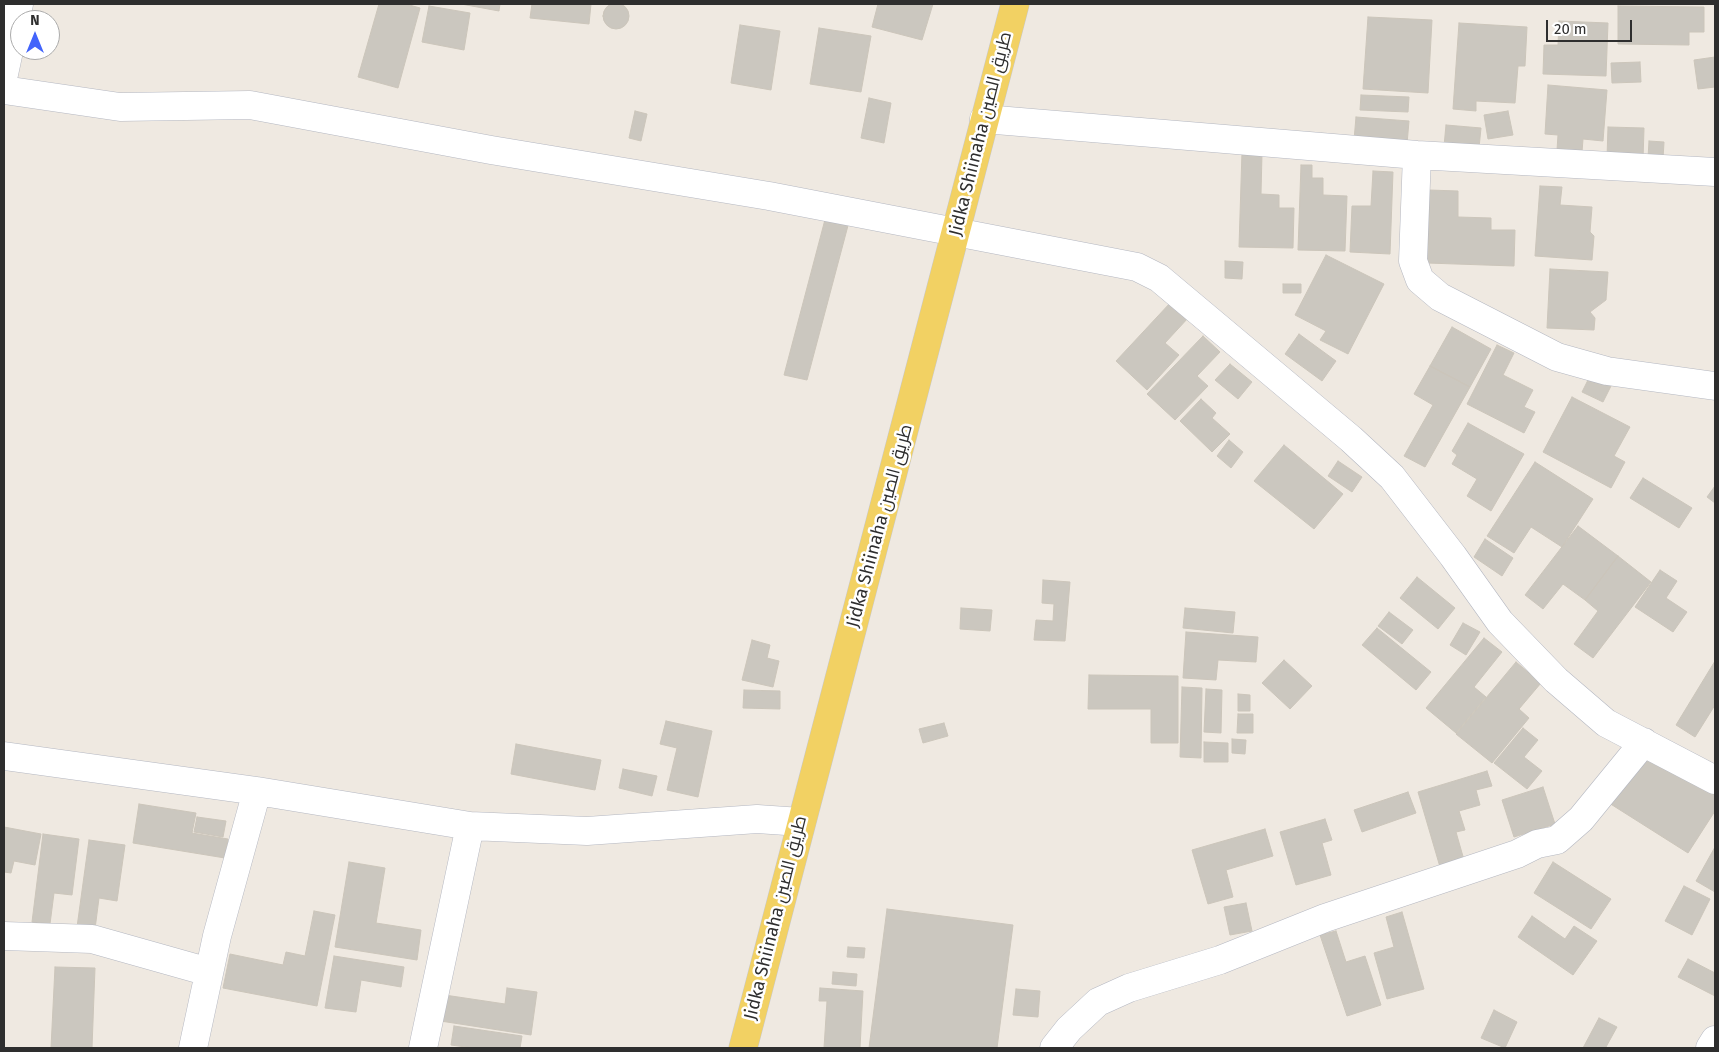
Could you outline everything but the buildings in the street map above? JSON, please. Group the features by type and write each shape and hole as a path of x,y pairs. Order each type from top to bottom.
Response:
{"main road":[{"name":"Jidka Shiinaha طريق الصين","path":"743,1048 957,233 984,119 1015,4"}],"street":[{"path":"4,74 19,4"},
{"path":"4,90 120,107 250,105 482,148 769,196 1137,267 1160,278 1351,439 1392,477 1453,556 1500,622 1530,655 1606,723 1715,780"},
{"path":"984,119 1417,155 1715,172"},
{"path":"1417,155 1413,260 1420,280 1440,297 1557,357 1607,371 1715,386"},
{"path":"1054,1048 1069,1029 1098,1002 1129,988 1220,960 1325,918 1517,854 1537,844 1557,840 1581,820 1644,742"},
{"path":"4,756 257,791 470,826 587,831 757,818 801,822"},
{"path":"193,1048 217,936 257,791"},
{"path":"423,1048 470,826"},
{"path":"4,936 92,939 209,972"},
{"path":"1710,1048 1715,1040"}]}
